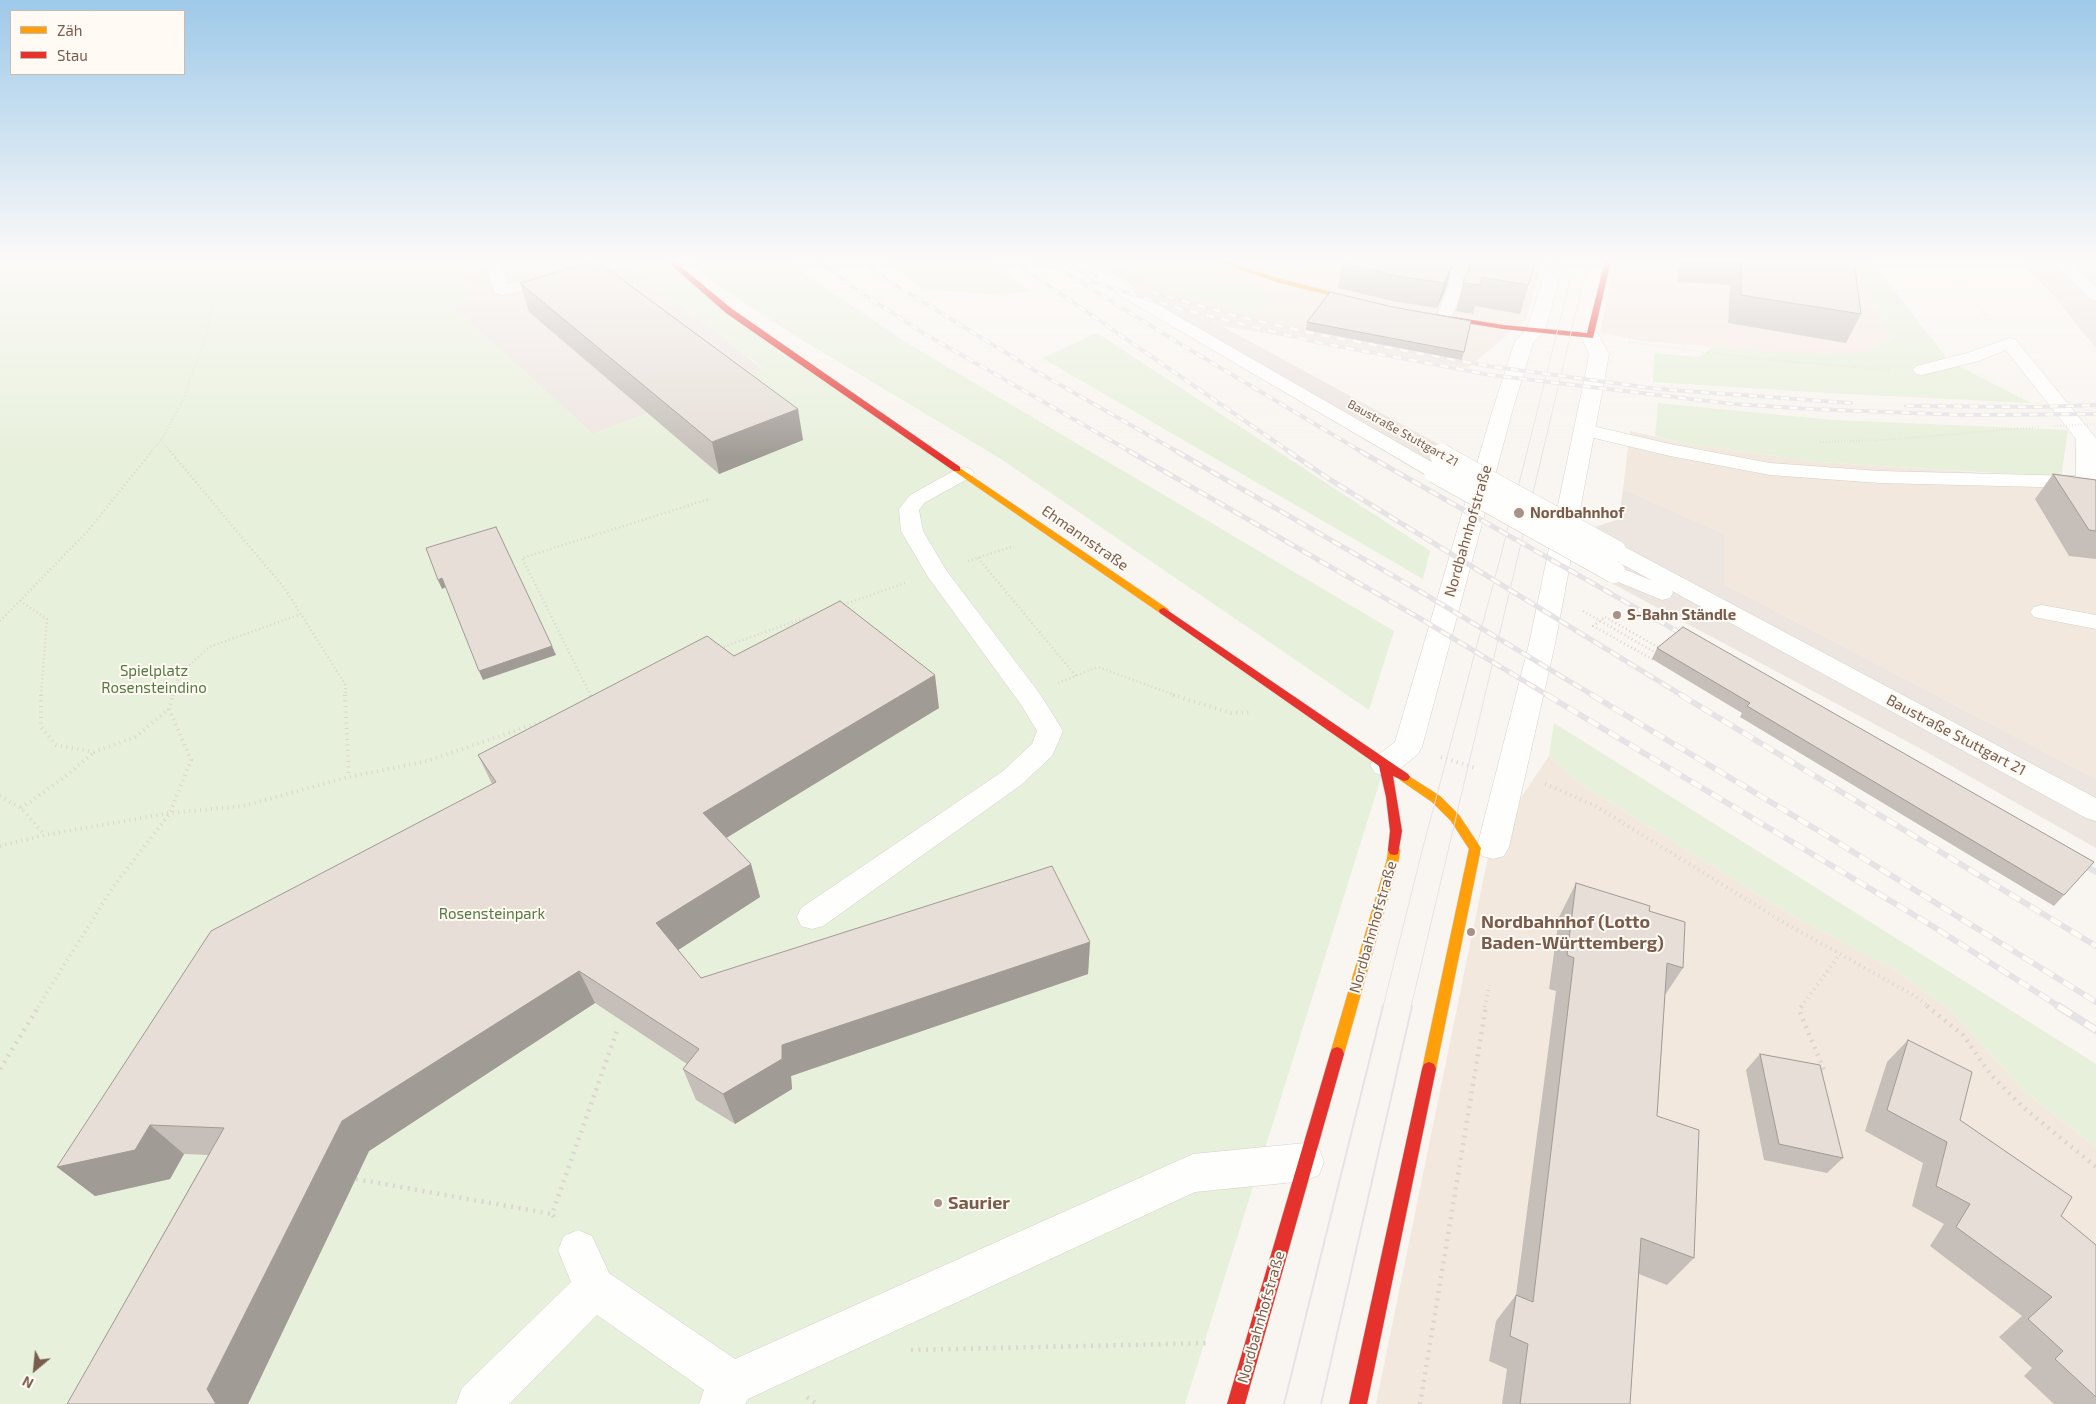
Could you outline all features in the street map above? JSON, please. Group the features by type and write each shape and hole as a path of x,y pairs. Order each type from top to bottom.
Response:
{"street":[{"name":"Ehmannstraße","path":"751,327 1436,799 1484,848"},
{"path":"1507,327 1590,336"},
{"name":"Nordbahnhofstraße","path":"1408,747 1519,357 1524,341 1536,331 1537,327"},
{"path":"1358,1404 1484,848 1511,774 1542,644 1596,371 1598,354 1590,336 1592,327"},
{"path":"1385,765 1408,747"},
{"name":"Nordbahnhofstraße","path":"1236,1404 1393,859 1396,831 1392,797 1385,765"},
{"path":"578,1250 594,1288 727,1394 1193,1173 1305,1162"},
{"path":"478,1404 594,1288"}],"lane":[{"name":"Baustraße Stuttgart 21","path":"1184,327 1235,356 1438,463"},
{"name":"Baustraße Stuttgart 21","path":"1208,327 1438,463 1614,562 1816,660 2096,811"},
{"path":"1584,430 1670,450 1770,469 1880,477 2091,486 2086,438 2009,343 1974,358 1922,370"},
{"path":"812,917 1012,778 1043,749 1050,731 1027,695 936,572 912,531 908,519 909,509 917,499 964,473"},
{"path":"2042,612 2096,622"}],"path":[{"path":"0,621 87,532 161,440 182,402 208,327"},
{"path":"1996,327 2009,343"},
{"path":"1590,336 1655,347 1760,359 1874,370 1922,370"},
{"path":"1818,442 1883,440 2096,424"},
{"path":"161,440 285,589 345,684 349,777"},
{"path":"593,701 522,558 710,499"},
{"path":"833,608 1052,533"},
{"path":"978,558 1076,676"},
{"path":"20,602 47,619 41,681 41,727 56,745 94,752"},
{"path":"20,808 62,779 94,752 135,737 169,709 179,675 209,648 301,614"},
{"path":"714,650 814,615"},
{"path":"1605,617 1663,650 1652,659 1593,626 1605,617"},
{"path":"1603,623 1660,655"},
{"path":"1027,695 1098,667 1161,691 1231,713 1252,712"},
{"path":"0,1069 112,887 170,814 191,760 169,709"},
{"path":"0,846 45,835 170,814 242,806 349,777 427,761 548,720"},
{"path":"1408,747 1468,766 1511,774 1559,789 1594,805 1783,922 1915,996 1963,1035 1991,1075 2024,1108 2096,1167"},
{"path":"0,796 20,808 45,835"},
{"path":"1824,1070 1798,1010 1840,954"},
{"path":"1420,1404 1490,978"},
{"path":"552,1214 618,1028"},
{"path":"356,1179 552,1214 578,1250"},
{"path":"906,1350 1254,1343"}],"shaded area":[{"path":"475,327 708,327 763,370 728,383 803,440 719,474 648,413 593,434"},
{"path":"1175,327 1223,327 1592,528 1619,519 1623,489 1724,534 1724,584 2096,779 2096,848 1923,750 1602,578"},
{"path":"1225,327 1517,327 1468,368"},
{"path":"1601,327 1886,327 1891,338 1861,354 1789,353 1643,341 1600,333"},
{"path":"2078,327 2096,327 2096,348"},
{"path":"1630,431 1683,443 1817,462 2096,480 2096,779 1724,584 1724,534 1623,489"},
{"path":"1549,756 1579,783 1789,914 1892,968 1951,1011 2024,1091 2096,1147 2096,1404 1376,1404 1491,842"}],"green space":[{"name":"Rosensteinpark","path":"0,327 475,327 593,434 648,413 719,474 728,383 763,369 708,327 751,327 1385,765 1185,1404 0,1404"},
{"path":"781,327 883,327 912,346 1394,631 1369,710 1001,459"},
{"path":"1886,327 1922,327 1949,361 2031,403 1653,382 1654,353 1698,357 1714,347 1789,353 1861,354 1891,338"},
{"path":"1097,333 1430,551 1423,579 1042,358"},
{"path":"1658,403 1834,420 2068,430 2061,477 1817,462 1683,443 1655,436"},
{"path":"1554,723 2096,1064 2096,1147 2024,1091 1951,1011 1892,968 1789,914 1579,783 1549,756"}],"building":[{"path":"573,327 686,327 798,409 712,442"},
{"path":"1331,327 1470,327 1464,352"},
{"path":"2053,474 2096,480 2096,531 2089,530"},
{"path":"496,527 552,646 479,671 442,578 438,580 426,548"},
{"path":"840,601 935,675 703,813 751,864 656,923 701,978 1052,866 1090,942 782,1045 782,1059 723,1094 683,1069 699,1049 579,971 342,1121 207,1389 216,1404 67,1404 224,1128 150,1125 135,1150 57,1167 211,931 496,782 478,755 707,636 734,656"},
{"path":"1683,627 2094,862 2064,895 1747,706 1750,703 1657,648"},
{"path":"1576,883 1650,906 1649,911 1685,922 1683,968 1667,963 1657,1116 1699,1130 1694,1258 1641,1238 1630,1404 1520,1404 1528,1344 1510,1336 1516,1295 1533,1302 1574,958 1567,955"},
{"path":"1908,1040 1972,1072 1960,1120 2072,1197 2061,1216 2096,1245 2096,1397 2055,1359 2063,1351 2028,1319 2052,1297 1956,1227 1970,1204 1936,1186 1947,1142 1887,1110"},
{"path":"1760,1054 1820,1065 1843,1158 1779,1144"}],"tram line":[{"path":"1383,1007 1559,327"},
{"path":"1411,1007 1572,327"},
{"path":"1284,1404 1383,1006"},
{"path":"1321,1404 1412,1006"}],"railway":[{"path":"913,327 1131,452"},
{"path":"963,327 1034,370 1178,452"},
{"path":"1108,327 1290,452"},
{"path":"1152,327 1362,452"},
{"path":"1253,327 1316,342 1490,375 1733,404 1965,415 2096,414"},
{"path":"1283,327 1488,366 1658,389 1851,403"},
{"path":"1906,406 2037,407 2096,405"},
{"path":"1129,451 1416,616 1549,696"},
{"path":"1176,451 1423,593 1594,696"},
{"path":"1288,451 1329,479 1683,696"},
{"path":"1360,451 1689,638"},
{"path":"1547,695 1929,924 2060,1007"},
{"path":"1592,695 1829,837 2096,1002"},
{"path":"1681,695 2096,946"},
{"path":"2077,861 2096,872"},
{"path":"2058,1006 2096,1030"}],"traffic: slow":[{"path":"957,469 1164,611"},
{"path":"1404,777 1436,799 1455,818 1475,848 1429,1069"},
{"path":"1337,1054 1394,850"}],"traffic: jam":[{"path":"751,327 957,469"},
{"path":"1500,327 1590,336 1592,327"},
{"path":"1164,611 1404,777"},
{"path":"1385,765 1392,797 1396,831 1394,850"},
{"path":"1236,1404 1337,1054"},
{"path":"1358,1404 1429,1069"}],"place":[{"name":"Nordbahnhof","path":"1519,513"},
{"name":"S-Bahn Ständle","path":"1617,615"},
{"name":"Nordbahnhof (Lotto Baden-Württemberg)","path":"1471,932"},
{"name":"Saurier","path":"938,1203"}],"park label":[{"name":"Spielplatz Rosensteindino","path":"154,680"}]}
